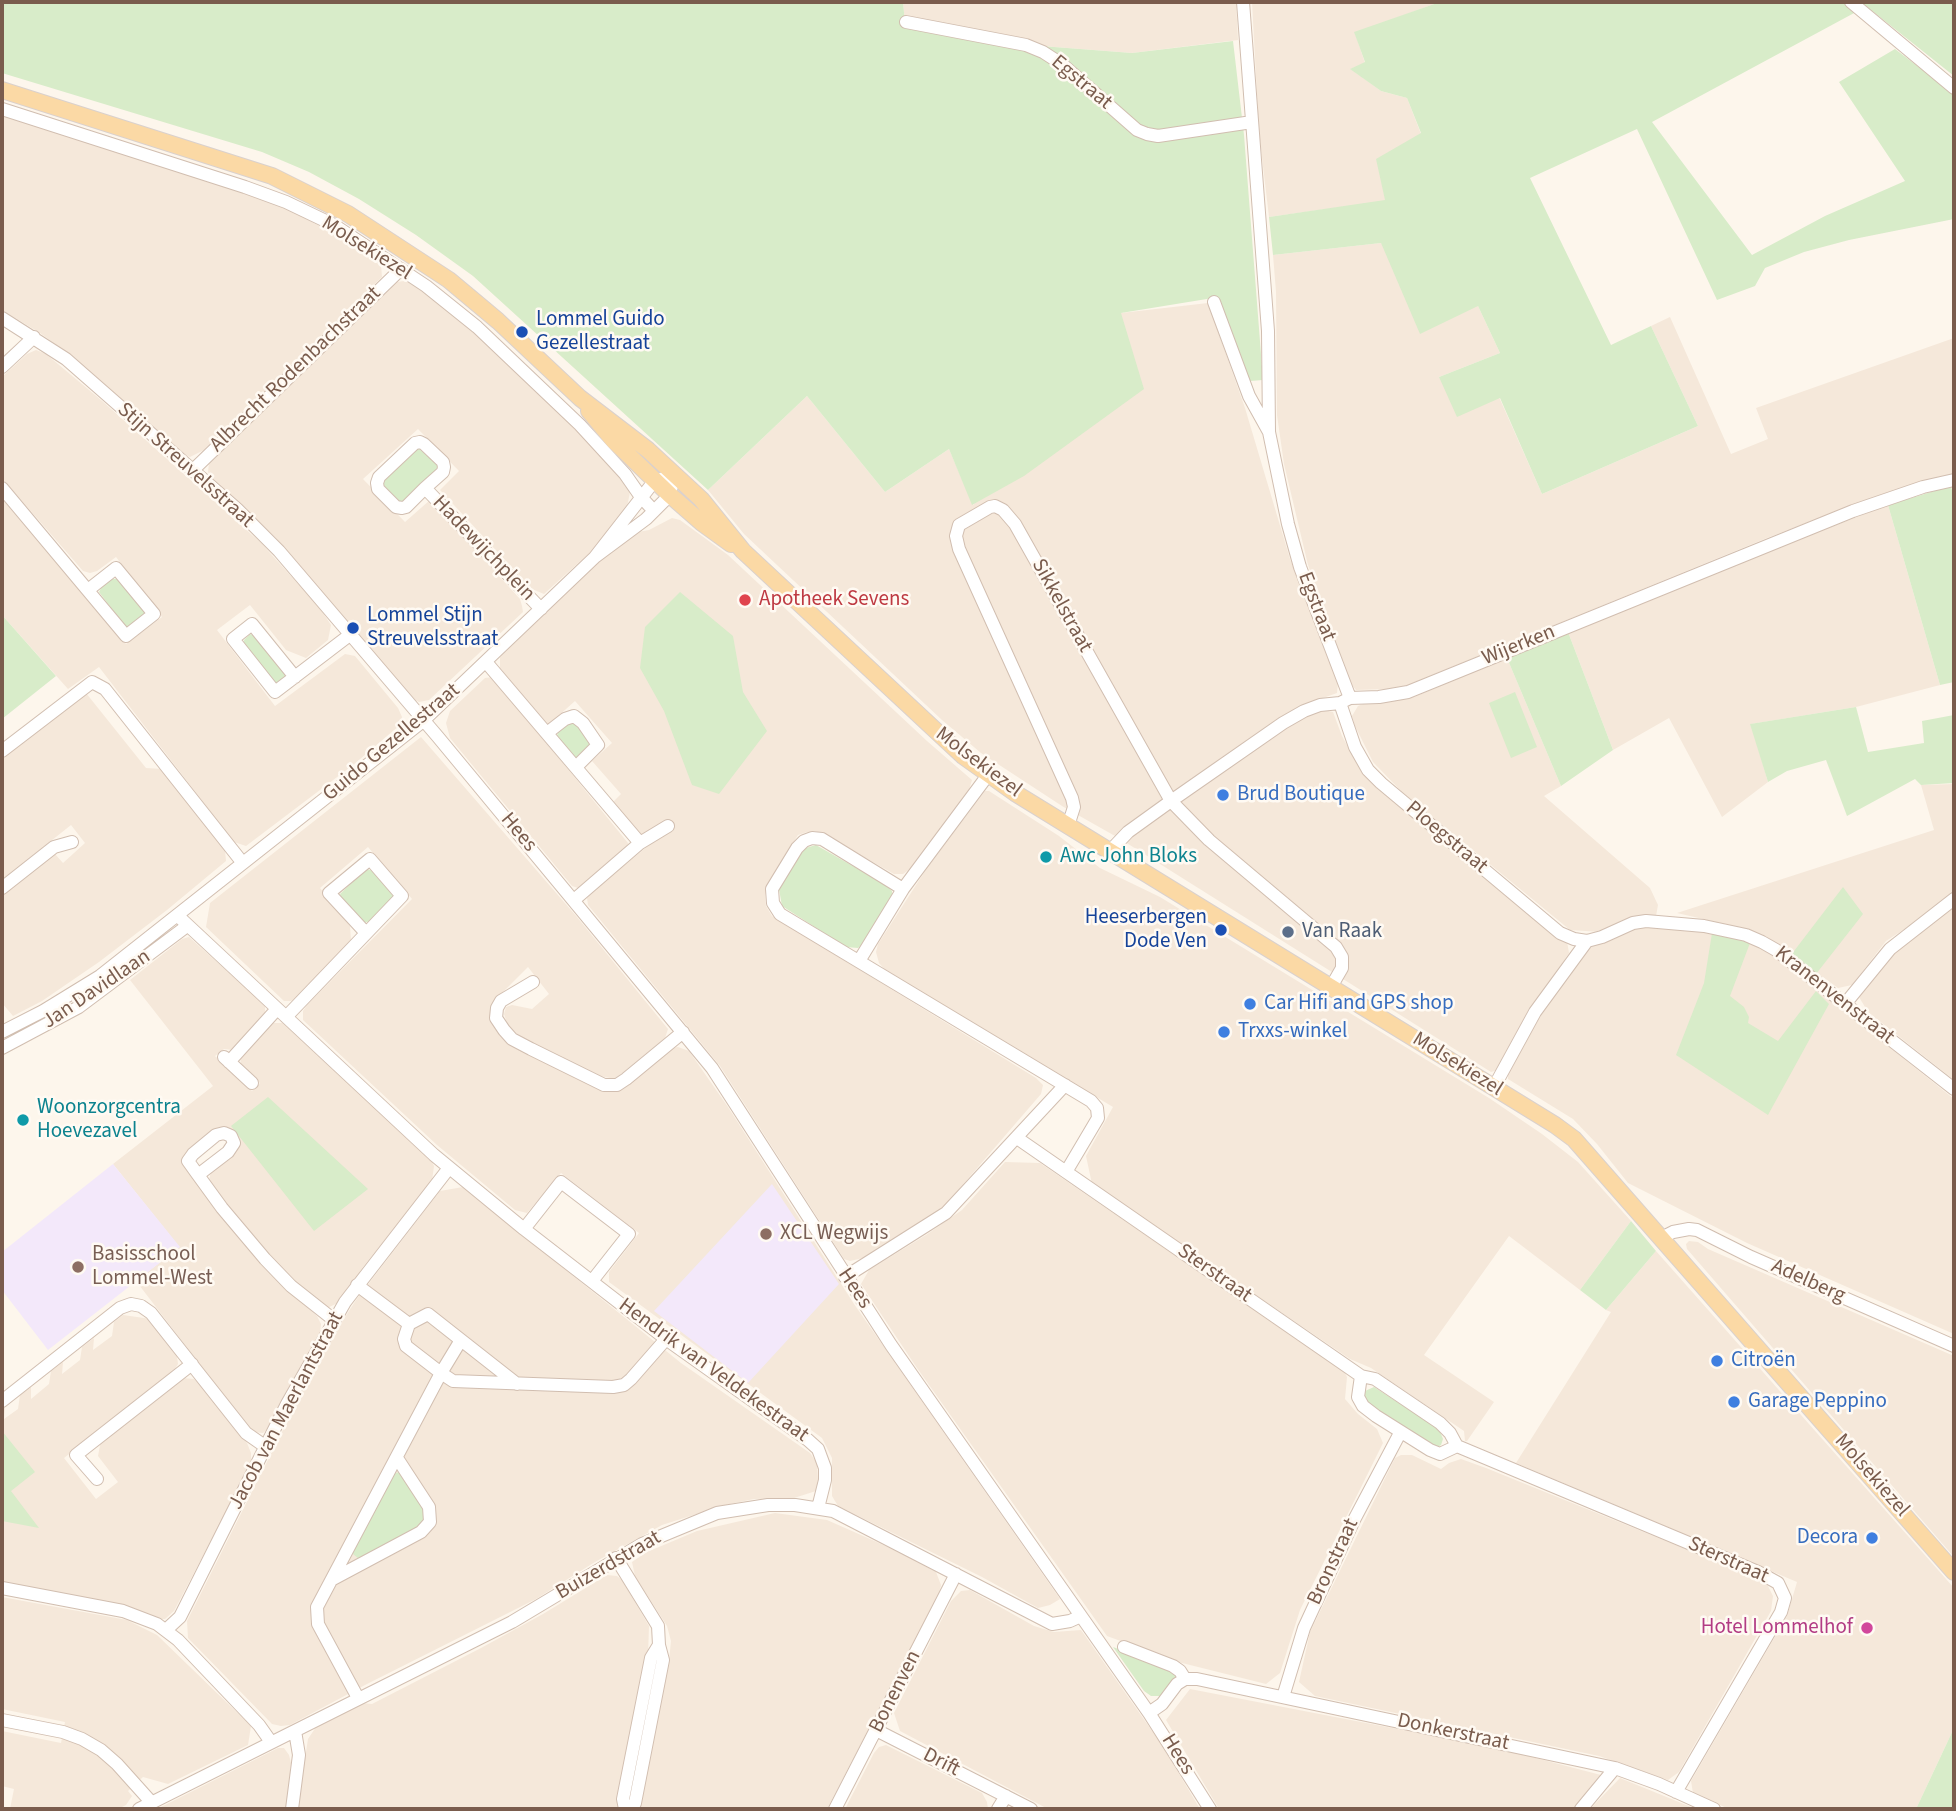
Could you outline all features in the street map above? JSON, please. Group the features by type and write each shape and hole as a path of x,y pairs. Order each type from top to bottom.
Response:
{"main road":[{"name":"Molsekiezel","path":"2,90 224,159 281,180 326,201 373,229 464,292 580,398 627,433 701,499 743,551 942,738 988,775 1574,1139 1954,1572"},
{"name":"Molsekiezel","path":"580,398 613,440 655,481 702,523 743,551"}],"street":[{"name":"Egstraat","path":"1243,2 1268,331 1269,432 1286,517 1300,567 1345,701"},
{"path":"1851,2 1954,88"},
{"name":"Egstraat","path":"906,22 1026,44 1044,52 1063,65 1137,130 1147,134 1158,136 1252,122"},
{"name":"Molsekiezel","path":"2,110 245,187 286,202 334,225 401,268 477,327 607,454 654,511"},
{"name":"Albrecht Rodenbachstraat","path":"192,471 401,268"},
{"name":"Egstraat","path":"1214,302 1249,397 1269,432"},
{"name":"Stijn Streuvelsstraat","path":"2,318 66,359 237,509 279,551 423,721"},
{"path":"2,367 34,337"},
{"name":"Hadewijchplein","path":"420,442 443,462 444,467 443,472 425,488 406,507 397,507 378,489 377,483 379,477 415,443 420,442"},
{"path":"655,481 674,475 670,495"},
{"name":"Wijerken","path":"1110,851 1128,832 1283,723 1320,705 1408,692 1853,511 1923,487 1954,480"},
{"name":"Guido Gezellestraat","path":"596,557 655,481"},
{"path":"2,488 126,636 153,614 116,568 88,590"},
{"name":"Hadewijchplein","path":"425,488 541,609"},
{"name":"Guido Gezellestraat","path":"178,916 423,721 596,557 621,540 670,495"},
{"name":"Sikkelstraat","path":"1068,826 1074,807 1072,798 959,549 956,536 959,525 990,507 1003,510 1016,524 1171,801 1209,840 1336,947 1342,957 1342,968 1331,987"},
{"path":"295,677 252,624 233,639 275,692 295,677 351,634"},
{"path":"486,662 640,844"},
{"path":"2,751 92,682 105,689 243,862"},
{"name":"Ploegstraat","path":"1345,701 1354,747 1368,770 1381,783 1560,933 1587,941"},
{"path":"547,733 565,719 574,716 583,723 598,745 576,767"},
{"name":"Hees","path":"423,721 712,1068 845,1277 1149,1713 1210,1809"},
{"path":"859,961 903,889 988,775"},
{"path":"574,900 640,844 668,826"},
{"path":"903,889 822,839 812,838 797,848 772,890 773,903 780,914 1091,1101 1097,1108 1098,1118 1066,1172"},
{"path":"2,888 54,847 72,842"},
{"path":"252,1083 226,1059 282,1013 366,933 402,896 370,859 329,893 366,933"},
{"path":"1845,1004 1896,944 1954,899"},
{"name":"Hendrik van Veldekestraat","path":"178,916 449,1168 666,1339 793,1428 818,1449 823,1459 825,1480 818,1508"},
{"name":"Jan Davidlaan","path":"4,1026 43,1011 100,976 178,916"},
{"name":"Kranenvenstraat","path":"1587,941 1633,923 1646,921 1704,926 1746,935 1776,950 1954,1089"},
{"name":"Jan Davidlaan","path":"2,1048 79,1007 187,926"},
{"path":"1494,1087 1535,1013 1587,941"},
{"path":"100,976 107,988"},
{"path":"533,982 501,1001 497,1007 496,1018 504,1030 512,1039 604,1085 617,1084 626,1079 683,1032"},
{"path":"845,1277 946,1213 1065,1085"},
{"name":"Sterstraat","path":"1017,1138 1361,1376 1375,1379 1440,1423 1457,1446 1758,1572 1778,1583 1784,1598 1782,1612 1676,1792"},
{"name":"Jacob van Maerlantstraat","path":"166,1630 180,1617 287,1404 334,1320 357,1285 449,1168"},
{"path":"198,1175 265,1259 291,1286 334,1320"},
{"path":"524,1229 561,1182 629,1234 592,1281"},
{"name":"Adelberg","path":"1661,1238 1689,1229 1697,1230 1751,1257 1954,1346"},
{"path":"357,1285 409,1324"},
{"path":"2,1401 120,1308 131,1304 141,1306 151,1313 246,1433 266,1447"},
{"path":"517,1384 428,1314 409,1324 404,1339 406,1346 453,1381 517,1384 613,1387 624,1385 640,1371 666,1339"},
{"path":"358,1698 318,1624 317,1607 461,1340"},
{"path":"97,1479 76,1455 192,1364"},
{"name":"Sterstraat","path":"1361,1376 1358,1397 1363,1406 1400,1433 1440,1454 1457,1446"},
{"name":"Bronstraat","path":"1283,1697 1304,1628 1354,1520 1400,1433"},
{"path":"333,1580 421,1532 430,1522 429,1507 397,1458"},
{"name":"Buizerdstraat","path":"139,1809 512,1622 642,1544 717,1513 768,1505 818,1508 852,1520 1052,1624 1081,1616"},
{"path":"616,1558 657,1626 663,1660 632,1809"},
{"name":"Bonenven","path":"835,1809 956,1574"},
{"path":"2,1587 124,1611 146,1618 166,1630 237,1702 271,1742"},
{"path":"625,1809 623,1799 651,1658 659,1645"},
{"name":"Donkerstraat","path":"1124,1647 1173,1666 1185,1679 1197,1679 1615,1768 1714,1809"},
{"path":"1149,1713 1162,1704 1177,1684 1185,1679"},
{"path":"2,1720 63,1732 82,1739 117,1764 152,1803"},
{"name":"Drift","path":"876,1730 1031,1809"},
{"path":"292,1809 299,1755 295,1731"},
{"path":"1581,1809 1615,1768"},
{"path":"998,1809 1006,1796"}],"shaded area":[{"path":"903,2 1236,2 1238,40 1132,53 1041,46 905,23"},
{"path":"1252,2 1440,2 1355,33 1365,63 1351,69 1381,91 1407,98 1421,134 1385,201 1269,217 1259,132"},
{"path":"2,115 247,192 344,239 381,264 382,277 204,450 190,457 183,454 69,354 2,310"},
{"path":"1381,243 1478,306 1500,353 1439,377 1499,397 1542,494 1698,426 1651,326 1670,317 1731,454 1768,439 1756,408 1954,338 1954,474 1840,510 1767,538 1408,685 1356,690 1351,684 1308,565 1284,464 1277,415 1273,255"},
{"path":"397,282 411,283 469,327 578,428 628,484 630,492 627,507 597,546 544,594 532,589 440,490 459,471 418,429 363,479 405,522 430,500 520,599 522,606 523,612 429,700 419,702 411,698 275,537 212,480 208,472 209,463 214,457 387,290"},
{"path":"1208,303 1245,408 1290,559 1338,683 1337,693 1284,715 1115,836 1062,806 981,753 942,720 744,534 708,490 807,396 885,492 949,449 973,505 1121,313"},
{"path":"36,350 46,354 101,400 261,543 319,607 331,625 328,640 306,658 286,650 250,605 217,630 275,706 345,654 355,656 398,708 402,717 400,725 353,765 246,846 234,842 99,667 68,689 2,615 2,498 126,644 162,617 116,557 97,571 83,571 2,478 2,377 27,354"},
{"path":"1888,505 1940,685 1856,707 1751,724 1768,782 1722,817 1669,718 1613,750 1568,632"},
{"path":"672,518 680,520 728,555 972,780 969,790 910,869 903,874 894,874 815,831 798,835 767,885 766,906 772,916 1036,1078 1043,1085 1041,1094 947,1203 926,1221 863,1258 850,1261 844,1259 720,1066 588,905 587,898 595,890 649,845 613,802 621,794 592,761 612,743 575,701 547,726 500,668 500,657 595,565 638,532 649,530"},
{"path":"1507,658 1561,786 1544,796 1650,888 1658,905 1656,916 1601,932 1570,930 1402,792 1373,762 1352,716 1358,706 1368,702 1414,697"},
{"path":"493,677 628,843 627,849 578,888 572,886 450,738 446,723 450,711 485,678"},
{"path":"86,693 146,768 163,769 225,850 226,861 99,962 42,1001 13,1016 2,1003 2,896 55,854 63,863 85,843 71,825 2,880 2,759"},
{"path":"1324,710 1333,712 1342,736 1362,773 1377,788 1567,941 1569,953 1525,1020 1498,1070 1491,1072 1125,842 1128,836 1299,718"},
{"path":"421,737 577,917 668,1029 665,1038 615,1079 600,1076 523,1039 508,1026 504,1014 506,1007 512,1005 532,1009 549,994 528,967 493,1002 491,1016 504,1038 519,1050 608,1090 672,1048 689,1051 854,1304 1060,1599 1038,1608 982,1577 838,1506 832,1496 832,1458 822,1438 609,1282 609,1272 639,1233 561,1173 527,1213 515,1210 437,1145 303,1020 303,1011 307,1005 412,899 368,847 320,888 350,926 351,941 298,997 291,1001 284,1001 206,927 210,903"},
{"path":"1954,784 1954,893 1886,941 1852,985 1838,988 1766,936 1677,913 1934,830 1921,785"},
{"path":"985,791 1059,836 1100,868 1160,897 1489,1098 1578,1162 1631,1221 1580,1290 1509,1236 1424,1355 1494,1402 1467,1441 1464,1431 1371,1368 1350,1359 1092,1184 1086,1156 1113,1107 886,971 879,963 876,952 878,944 927,868"},
{"path":"1954,906 1954,1080 1868,1012 1859,997 1892,951"},
{"path":"1637,926 1710,930 1754,943 1783,962 1954,1099 1954,1334 1747,1243 1628,1183 1573,1119 1508,1079 1508,1074 1535,1024 1588,947"},
{"path":"189,937 265,1005 265,1015 232,1050 224,1049 215,1056 252,1091 260,1083 241,1065 240,1057 272,1023 283,1023 431,1160 434,1166 432,1181 363,1267 340,1302 327,1308 285,1273 209,1181 211,1171 235,1152 230,1132 184,1164 245,1245 268,1271 317,1316 321,1324 320,1333 270,1427 263,1433 252,1432 136,1281 179,1247 113,1164 213,1086 130,980 182,939"},
{"path":"1005,1162 1040,1163 1344,1371 1347,1377 1345,1399 1377,1429 1383,1443 1300,1610 1280,1673 1266,1684 1178,1662 1107,1636 917,1368 861,1284 869,1270 962,1210"},
{"name":"Basisschool Lommel-West","path":"113,1164 180,1247 48,1350 2,1290 2,1252"},
{"name":"XCL Wegwijs","path":"772,1184 839,1284 748,1383 654,1311"},
{"path":"463,1187 681,1363 810,1453 817,1463 816,1491 794,1498 754,1499 725,1505 662,1525 536,1599 290,1725 272,1724 188,1638 187,1621 305,1386 338,1328 356,1300 440,1191"},
{"path":"1689,1241 1698,1242 1708,1249 1954,1356 1954,1557 1687,1249 1686,1244"},
{"path":"1656,1251 1954,1588 1954,1728 1916,1809 1729,1809 1693,1793 1691,1781 1787,1616 1797,1582 1516,1463 1611,1312 1606,1310"},
{"path":"123,1315 151,1319 177,1356 178,1364 172,1374 64,1458 96,1499 118,1482 98,1456 101,1440 182,1378 194,1379 201,1385 247,1443 251,1453 251,1464 174,1611 165,1619 129,1608 2,1582 2,1407 5,1408 4,1419 18,1409 20,1395 31,1387 31,1399 49,1384 51,1371 63,1362 62,1374 80,1360 82,1347 94,1338 93,1350 112,1336 114,1322"},
{"path":"1412,1455 1441,1469 1461,1459 1757,1578 1768,1586 1773,1596 1771,1611 1679,1772 1668,1780 1599,1756 1315,1696 1299,1682 1310,1632 1395,1458"},
{"path":"775,1513 827,1520 904,1554 936,1572 941,1585 939,1594 827,1809 638,1809 671,1641 667,1626 635,1576 632,1562 647,1552 697,1531"},
{"path":"607,1575 617,1576 622,1580 649,1626 648,1656 618,1796 618,1809 297,1809 308,1739 316,1727 362,1703 372,1704 481,1648"},
{"path":"970,1590 1034,1626 1054,1632 1081,1630 1162,1745 1200,1809 1048,1809 900,1731 894,1713 951,1601 961,1591"},
{"path":"2,1597 127,1620 157,1635 251,1726 248,1745 168,1784 143,1777 128,1791 132,1796 126,1805 118,1809 10,1809 14,1789 2,1786 2,1731 61,1743 65,1722 2,1709"},
{"path":"1190,1689 1501,1749 1601,1775 1573,1809 1219,1809 1166,1720"},
{"path":"886,1745 982,1793 988,1809 845,1809 874,1753 879,1747"},
{"path":"278,1748 284,1748 291,1763 287,1809 157,1809"},
{"path":"1620,1778 1696,1809 1590,1809"}],"green space":[{"path":"2,2 903,2 905,23 1041,46 1132,53 1233,41 1244,135 1263,380 1250,381 1219,297 1121,313 1144,389 1024,476 972,505 949,449 885,492 807,396 708,490 473,276 359,199 309,172 262,152 2,73"},
{"path":"1440,2 1843,2 1856,12 1652,122 1752,255 1825,216 1905,181 1839,82 1895,49 1954,94 1954,219 1804,252 1765,268 1755,286 1717,300 1637,129 1530,178 1611,345 1651,326 1698,426 1542,494 1500,398 1457,417 1439,377 1500,353 1478,306 1420,334 1381,243 1273,255 1269,217 1385,200 1376,159 1421,133 1407,98 1381,91 1350,69 1365,62 1354,32"},
{"path":"1861,2 1954,2 1954,76"},
{"path":"418,448 437,464 438,468 405,501 399,502 383,486 383,481"},
{"path":"1951,486 1954,499 1954,682 1940,685 1888,505"},
{"path":"112,579 118,579 144,608 144,615 130,628 124,625 99,592 102,586"},
{"path":"680,592 733,636 743,692 767,731 719,794 692,785 664,711 640,668 645,627"},
{"path":"2,615 56,676 2,719"},
{"path":"1568,632 1613,750 1561,786 1507,658"},
{"path":"250,634 257,637 285,674 285,680 277,685 244,646 244,640"},
{"path":"1515,692 1537,747 1511,758 1489,703"},
{"path":"1856,707 1868,752 1924,743 1922,721 1954,715 1954,783 1921,785 1915,779 1847,816 1826,760 1787,771 1768,782 1750,724"},
{"path":"574,721 592,743 576,758 572,757 556,738 559,730"},
{"path":"816,845 892,891 892,898 864,943 858,948 846,947 782,906 779,889 802,849"},
{"path":"366,869 374,871 393,894 393,899 371,921 363,923 341,899 340,894"},
{"path":"1843,887 1863,914 1816,974 1791,955"},
{"path":"1712,933 1750,943 1730,996 1744,1007 1749,1017 1748,1023 1778,1041 1816,991 1829,1004 1768,1115 1676,1055 1704,983"},
{"path":"268,1097 368,1189 314,1231 231,1126"},
{"path":"1631,1221 1656,1251 1606,1310 1580,1290"},
{"path":"1374,1387 1439,1429 1443,1439 1441,1445 1436,1448 1431,1446 1364,1401 1365,1391"},
{"path":"2,1431 35,1472 11,1491 39,1528 2,1521"},
{"path":"400,1472 425,1507 424,1525 359,1559 353,1554 353,1549 392,1474"},
{"path":"1113,1647 1167,1667 1179,1677 1160,1696 1151,1696 1144,1691"},
{"path":"1954,1728 1954,1809 1916,1809"}],"place":[{"name":"Lommel Guido Gezellestraat","path":"522,332"},
{"name":"Apotheek Sevens","path":"745,600"},
{"name":"Lommel Stijn Streuvelsstraat","path":"353,628"},
{"name":"Brud Boutique","path":"1223,795"},
{"name":"Awc John Bloks","path":"1046,857"},
{"name":"Heeserbergen Dode Ven","path":"1221,930"},
{"name":"Van Raak","path":"1288,932"},
{"name":"Car Hifi and GPS shop","path":"1250,1004"},
{"name":"Trxxs-winkel","path":"1224,1032"},
{"name":"Woonzorgcentra Hoevezavel","path":"23,1120"},
{"name":"XCL Wegwijs","path":"766,1234"},
{"name":"Basisschool Lommel-West","path":"78,1267"},
{"name":"Citroën","path":"1717,1361"},
{"name":"Garage Peppino","path":"1734,1402"},
{"name":"Decora","path":"1872,1538"},
{"name":"Hotel Lommelhof","path":"1867,1628"}]}
